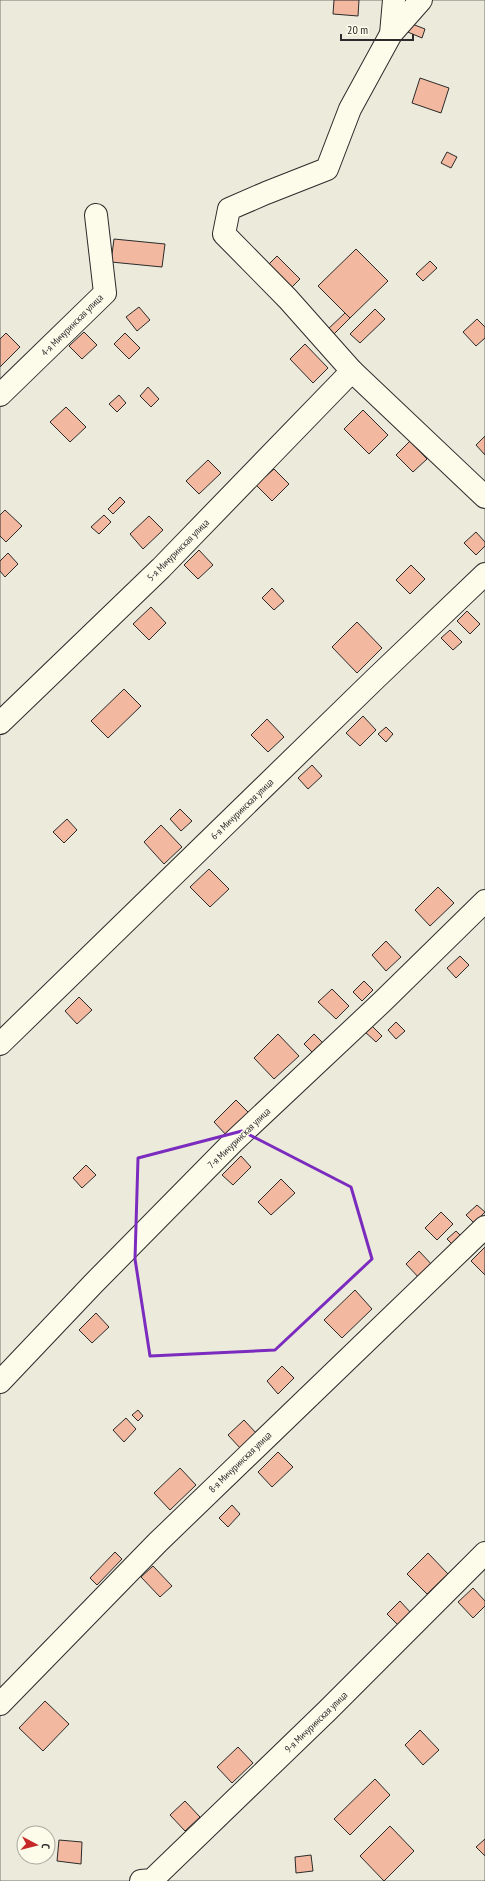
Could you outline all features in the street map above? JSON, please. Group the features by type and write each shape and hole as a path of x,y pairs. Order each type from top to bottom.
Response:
{"lane":[{"path":"391,34 394,0"},
{"path":"421,0 391,34 350,109 327,169 266,192 228,209 224,234 288,299 352,372 485,497"},
{"name":"4-я Мичуринская улица","path":"0,395 105,293 96,215"},
{"name":"5-я Мичуринская улица","path":"0,723 161,568 352,372"},
{"name":"6-я Мичуринская улица","path":"0,1044 485,574"},
{"name":"7-я Мичуринская улица","path":"0,1382 92,1284 227,1148 382,1002 485,901"},
{"name":"8-я Мичуринская улица","path":"0,1704 158,1542 485,1227"},
{"name":"9-я Мичуринская улица","path":"141,1881 152,1880 327,1710 485,1553"}],"highlighted area":[{"path":"242,1131 351,1187 372,1259 275,1350 150,1356 135,1259 138,1158"}],"shaded area":[{"path":"0,0 485,0 485,1881 0,1881"}],"building":[{"path":"334,0 359,0 358,16 333,14"},
{"path":"407,22 425,29 422,38 403,30"},
{"path":"420,78 449,88 441,113 412,103"},
{"path":"447,152 457,157 451,168 441,163"},
{"path":"114,239 165,244 162,267 111,262"},
{"path":"356,249 388,281 350,318 318,286"},
{"path":"277,256 300,279 288,291 265,268"},
{"path":"430,261 437,268 423,281 416,274"},
{"path":"139,307 150,320 137,331 126,317"},
{"path":"375,309 385,319 360,343 350,334"},
{"path":"345,313 350,318 332,336 327,330"},
{"path":"477,319 485,327 485,338 476,346 463,332"},
{"path":"84,332 97,345 82,359 69,346"},
{"path":"6,333 20,347 0,367 0,339"},
{"path":"125,333 140,348 129,359 114,344"},
{"path":"305,344 328,368 313,383 290,359"},
{"path":"148,387 159,399 151,407 140,396"},
{"path":"119,395 126,403 117,412 109,404"},
{"path":"66,407 86,427 70,442 50,422"},
{"path":"363,410 388,435 369,454 344,429"},
{"path":"485,436 485,455 476,445"},
{"path":"410,441 427,459 413,472 396,455"},
{"path":"208,460 221,473 199,494 186,481"},
{"path":"274,469 289,484 272,501 256,485"},
{"path":"120,497 125,502 113,514 108,509"},
{"path":"5,510 22,526 6,542 0,536 0,515"},
{"path":"104,515 111,522 99,534 91,527"},
{"path":"149,516 163,530 143,549 130,534"},
{"path":"476,532 485,542 485,546 476,555 464,543"},
{"path":"199,550 213,565 198,579 184,565"},
{"path":"8,553 18,564 5,577 0,571 0,561"},
{"path":"411,565 425,579 410,594 396,580"},
{"path":"272,588 284,601 274,610 262,598"},
{"path":"151,607 166,623 149,640 133,624"},
{"path":"467,611 480,624 470,634 457,621"},
{"path":"357,622 382,648 357,673 332,647"},
{"path":"450,630 462,642 453,650 441,638"},
{"path":"124,689 141,706 108,738 91,721"},
{"path":"363,716 376,730 360,746 346,733"},
{"path":"267,719 284,737 268,752 251,735"},
{"path":"386,727 393,734 386,742 378,734"},
{"path":"312,765 322,776 308,789 298,778"},
{"path":"180,809 192,821 181,831 170,819"},
{"path":"67,819 77,830 64,843 53,832"},
{"path":"161,825 182,847 164,864 144,842"},
{"path":"209,869 229,889 210,907 190,887"},
{"path":"438,887 454,903 430,926 415,910"},
{"path":"386,941 401,957 386,971 372,955"},
{"path":"460,956 469,965 456,978 447,968"},
{"path":"364,981 373,990 362,1001 353,992"},
{"path":"332,989 349,1006 336,1019 318,1002"},
{"path":"79,997 92,1010 77,1024 65,1011"},
{"path":"396,1022 405,1031 396,1039 388,1030"},
{"path":"371,1025 382,1036 376,1042 364,1031"},
{"path":"278,1034 299,1056 274,1079 254,1058"},
{"path":"314,1034 323,1043 313,1053 304,1044"},
{"path":"236,1100 252,1116 229,1138 214,1122"},
{"path":"241,1156 251,1167 233,1185 222,1175"},
{"path":"86,1165 96,1175 82,1188 73,1178"},
{"path":"281,1179 295,1193 271,1215 258,1202"},
{"path":"477,1205 485,1212 474,1223 466,1215"},
{"path":"441,1212 453,1224 437,1240 425,1228"},
{"path":"456,1231 463,1238 454,1246 447,1239"},
{"path":"485,1247 485,1275 471,1261"},
{"path":"419,1251 434,1267 421,1280 406,1264"},
{"path":"355,1290 372,1309 342,1338 324,1320"},
{"path":"96,1313 109,1327 92,1343 79,1330"},
{"path":"282,1366 294,1378 278,1394 267,1381"},
{"path":"138,1410 143,1416 138,1421 132,1415"},
{"path":"126,1418 136,1429 124,1442 113,1430"},
{"path":"244,1420 257,1434 241,1449 228,1435"},
{"path":"278,1452 293,1467 272,1487 258,1472"},
{"path":"180,1468 196,1485 170,1510 154,1493"},
{"path":"232,1505 240,1514 228,1527 219,1518"},
{"path":"115,1552 122,1559 97,1585 90,1578"},
{"path":"428,1553 448,1574 427,1594 407,1574"},
{"path":"153,1566 172,1586 160,1597 141,1577"},
{"path":"473,1588 485,1601 485,1606 473,1618 458,1602"},
{"path":"400,1601 411,1613 398,1625 387,1614"},
{"path":"45,1701 69,1724 43,1751 19,1728"},
{"path":"420,1730 439,1750 423,1765 405,1745"},
{"path":"238,1747 253,1763 232,1783 217,1767"},
{"path":"375,1779 390,1795 350,1835 334,1819"},
{"path":"185,1801 200,1817 185,1831 170,1815"},
{"path":"390,1826 414,1851 384,1881 360,1856"},
{"path":"485,1839 485,1856 476,1847"},
{"path":"59,1840 82,1842 81,1864 57,1861"},
{"path":"311,1855 313,1871 296,1873 295,1857"}]}
